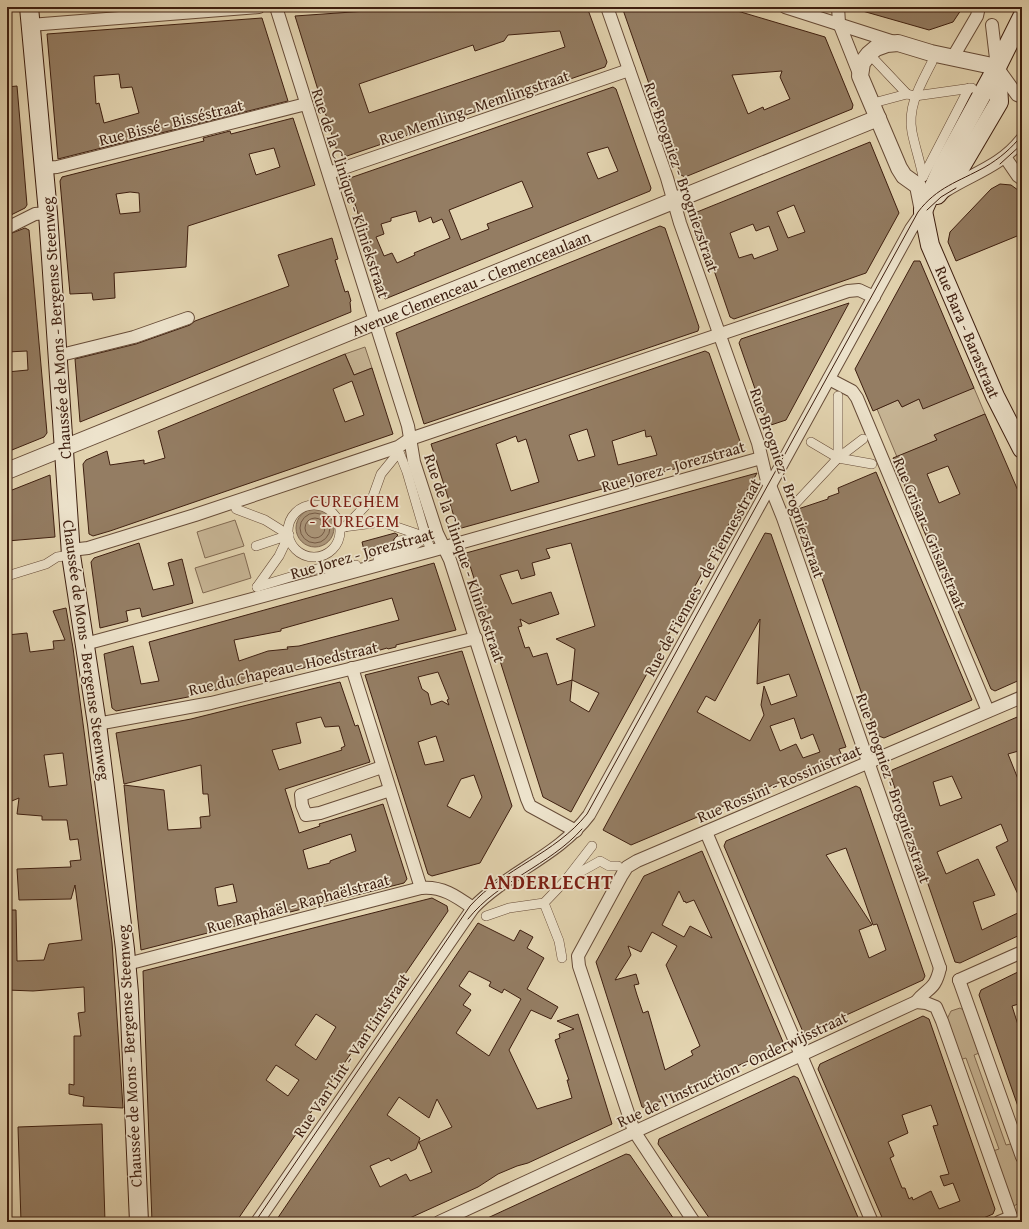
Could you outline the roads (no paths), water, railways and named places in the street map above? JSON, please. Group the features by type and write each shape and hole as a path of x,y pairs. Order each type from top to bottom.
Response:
{"main road":[{"name":"Chaussée de Mons - Bergense Steenweg","path":"30,16 48,213 63,448 67,553 85,644 97,724 127,964 139,1222"},
{"path":"923,211 962,165 999,102 997,67 1022,17"},
{"name":"Rue Bara - Barastraat","path":"923,211 930,245 995,396 1022,449"}],"street":[{"path":"30,16 259,7"},
{"name":"Rue de la Clinique - Kliniekstraat","path":"276,7 408,426 414,462 437,533 444,547 476,638 527,799 530,806 576,831"},
{"name":"Rue Brogniez - Brogniezstraat","path":"607,7 761,458 766,481 770,486 940,968"},
{"path":"785,7 839,23 865,34 953,58 997,67"},
{"path":"838,7 839,23 860,76 877,110 901,172 918,186 923,211"},
{"path":"953,58 977,16 978,7"},
{"path":"992,25 997,67 1017,95 1022,97"},
{"path":"860,76 862,62 869,54 876,48 887,44 898,43"},
{"path":"872,56 911,95"},
{"path":"877,110 911,95 970,88 933,163 923,177 919,155 912,132 911,95 932,62"},
{"name":"Rue Memling - Memlingstraat","path":"329,173 629,70"},
{"name":"Rue Bissé - Bisséstraat","path":"44,168 64,165 306,104"},
{"name":"Avenue Clemenceau - Clemenceaulaan","path":"7,471 673,201 877,110"},
{"name":"Rue de Fiennes - de Fiennesstraat","path":"473,908 496,886 554,849 576,831 589,815 602,794 911,229 923,211 941,193 981,173 1005,157 1022,139"},
{"path":"919,155 933,163"},
{"path":"1005,157 1018,176 1022,178"},
{"path":"7,228 35,214 48,213"},
{"path":"7,576 46,564 67,553 195,515 398,447 410,439 848,291 859,290 874,297"},
{"path":"57,356 134,337 188,318"},
{"name":"Rue Grisar - Grisarstraat","path":"829,379 852,391 857,398 988,711"},
{"path":"838,396 838,458"},
{"path":"796,504 838,458 863,440"},
{"path":"811,442 838,458 872,464"},
{"path":"342,527 372,499 381,474 399,452 408,472 429,536 430,548"},
{"name":"Rue Jorez - Jorezstraat","path":"85,644 265,597 761,458"},
{"path":"309,505 316,505 330,509 342,527 341,534 335,547 323,556 317,557 309,557 297,550 292,545 289,535 289,524 292,517 302,508 309,505"},
{"path":"236,509 265,520 289,535"},
{"path":"342,527 382,522 404,530 429,536"},
{"path":"256,546 289,535"},
{"path":"289,535 279,556 257,587 320,568 337,570 406,551 429,536"},
{"path":"317,557 320,568"},
{"name":"Rue du Chapeau - Hoedstraat","path":"97,724 210,703 476,638"},
{"path":"352,668 421,888"},
{"name":"Rue Rossini - Rossinistraat","path":"634,1132 579,966 578,956 627,866 1022,697"},
{"path":"382,767 301,795 302,805 306,814 320,813 390,790"},
{"path":"706,832 872,1222"},
{"path":"486,916 509,908 544,903 566,880 592,846"},
{"path":"566,880 600,862 609,866 618,866"},
{"name":"Rue Raphaël - Raphaëlstraat","path":"127,964 421,888 435,886 459,898 473,908"},
{"path":"544,903 559,941 562,958"},
{"name":"Rue Van Lint - Van Lintstraat","path":"257,1222 473,908"},
{"path":"559,941 568,946"},
{"path":"959,980 1022,952"},
{"path":"940,968 959,980 1022,1157"},
{"name":"Rue de l'Instruction - Onderwijsstraat","path":"439,1222 916,1002 920,996 934,987 938,980 940,968"},
{"path":"916,1002 926,1003 936,1007 942,1020 1012,1220 999,1222"},
{"path":"634,1132 694,1222"}],"water":[{"path":"315,509 328,515 334,528 328,541 315,547 302,541 296,528 302,515"}],"tram line":[{"path":"255,1222 470,906 498,881 560,840 587,814 918,212 940,191 985,167 1010,149 1022,135"},
{"path":"1000,164 1022,144"},
{"path":"927,210 941,197 956,188"},
{"path":"468,919 480,905 509,883 555,853 582,829"}],"district":[{"name":"CUREGHEM - KUREGEM","path":"355,510"},
{"name":"ANDERLECHT","path":"549,881"}]}
